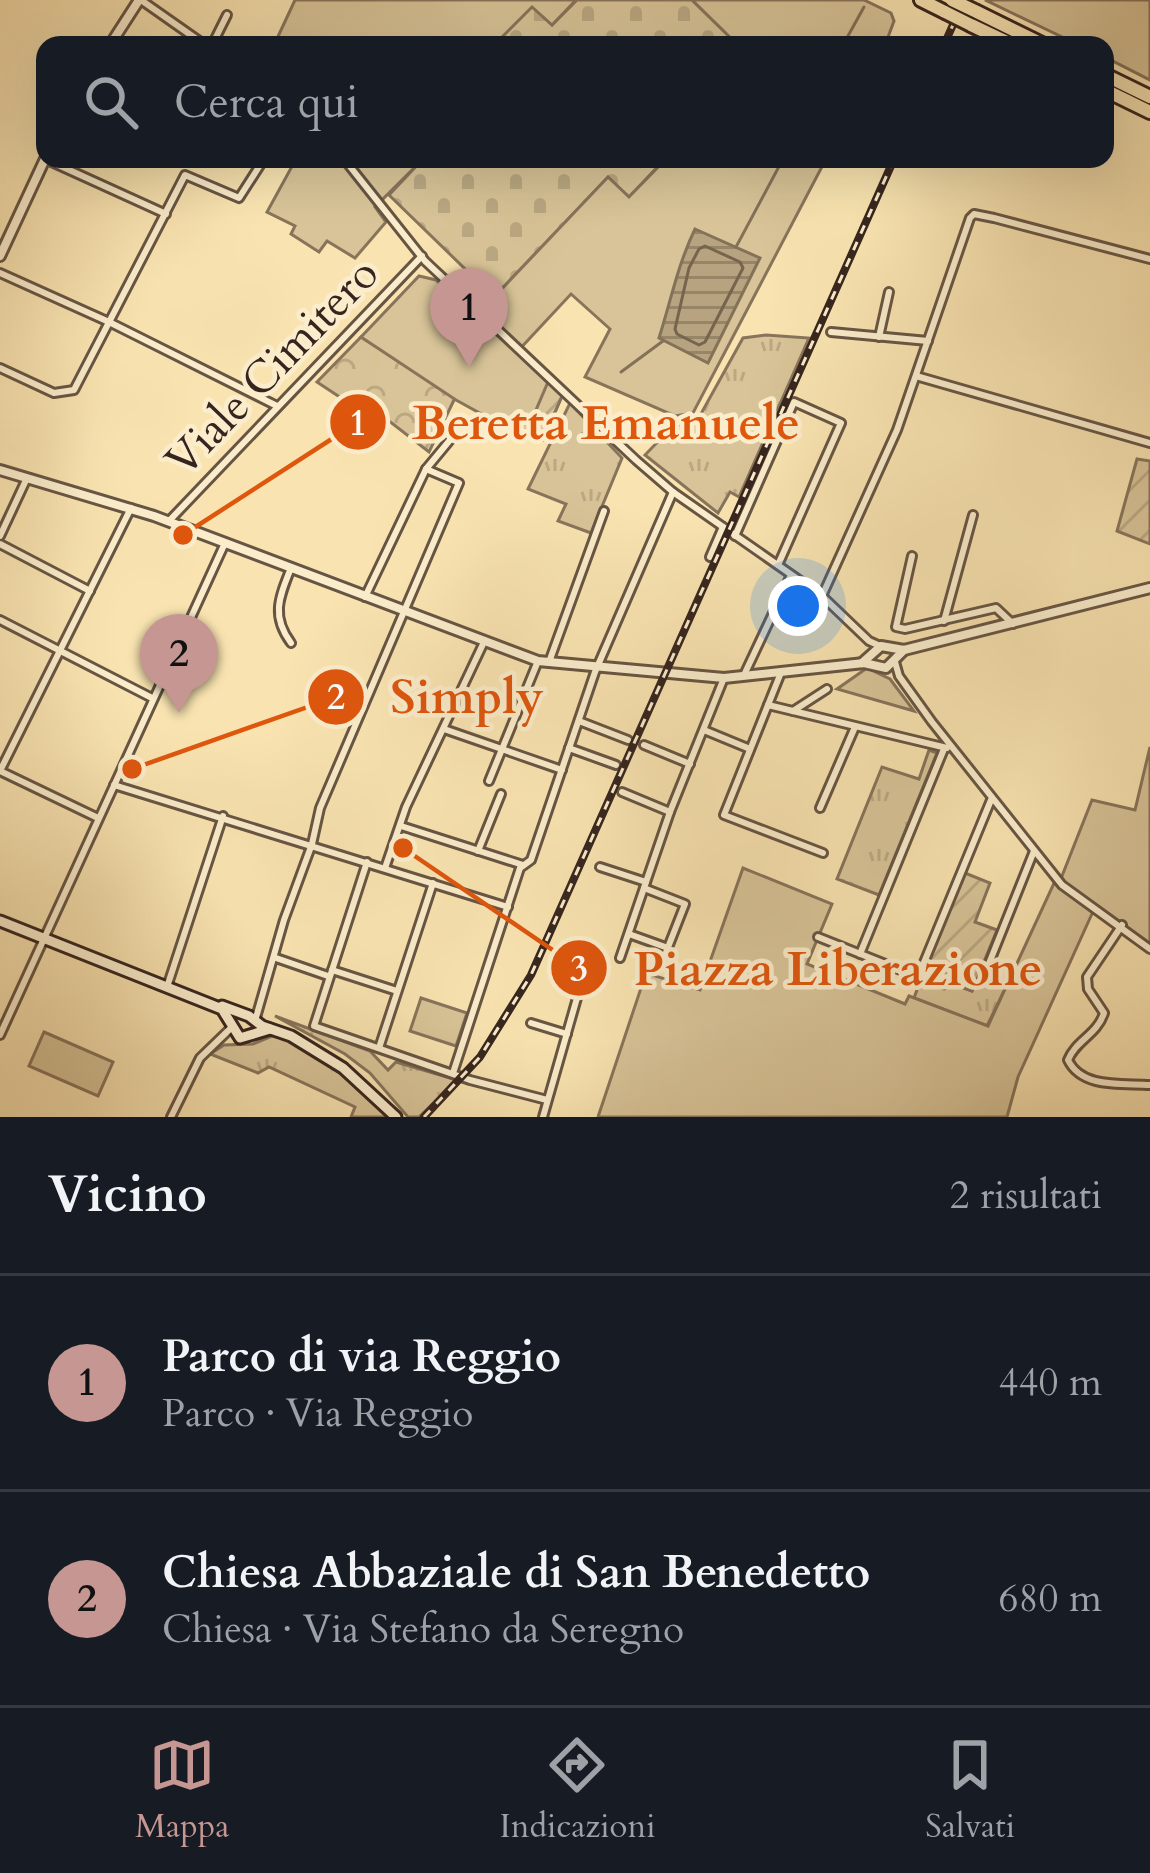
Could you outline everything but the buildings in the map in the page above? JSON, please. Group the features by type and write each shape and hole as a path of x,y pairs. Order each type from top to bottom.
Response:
{"highway":[{"path":"921,0 949,6 1021,36"},
{"path":"974,18 1000,36"},
{"path":"1114,79 1150,97"},
{"path":"1114,94 1150,112"}],"main road":[{"path":"0,921 224,1010 240,1038 252,1022"},
{"path":"171,989 291,1036 343,1068 396,1117"},
{"path":"233,1026 238,1016 252,1022"}],"street":[{"path":"116,36 140,0 194,36"},
{"path":"214,36 227,15"},
{"path":"0,256 41,168"},
{"path":"65,168 166,214"},
{"path":"0,368 54,393 74,390 185,175 242,197 259,168"},
{"path":"351,168 422,256 673,492 822,596 884,657 947,748 1062,885 1150,949"},
{"path":"822,596 897,430 970,218 974,214 1150,259"},
{"name":"Viale Cimitero","path":"169,521 422,256"},
{"path":"0,273 277,406"},
{"path":"879,337 889,292"},
{"path":"831,332 928,341"},
{"path":"916,376 1150,443"},
{"path":"735,536 794,402 842,423 778,566"},
{"path":"365,597 427,469 451,440"},
{"path":"252,1022 313,844 320,808 459,483 427,469"},
{"path":"0,470 169,521 538,661 724,678 780,675 861,663 1150,587"},
{"path":"27,478 0,540 90,591"},
{"path":"452,1073 598,667 673,492"},
{"path":"98,818 0,771 131,508"},
{"path":"550,662 604,512"},
{"path":"944,621 973,515"},
{"path":"710,557 723,527"},
{"path":"0,1035 226,543"},
{"path":"912,556 894,623 905,629 996,608 1013,624"},
{"path":"291,568 277,609 281,629 291,643"},
{"path":"742,678 790,574"},
{"path":"0,620 153,698"},
{"path":"386,868 399,826 484,642"},
{"path":"489,781 538,661"},
{"path":"780,675 724,815 823,853"},
{"path":"620,958 670,812 724,678"},
{"path":"793,711 827,689"},
{"path":"768,706 947,748"},
{"path":"579,721 628,740"},
{"path":"820,808 856,727"},
{"path":"444,729 562,770"},
{"path":"704,730 750,749"},
{"path":"644,745 690,764"},
{"path":"569,748 616,765"},
{"path":"860,954 947,748"},
{"path":"114,785 508,907"},
{"path":"622,791 670,812"},
{"path":"478,851 500,794"},
{"path":"818,937 918,977 991,800"},
{"path":"171,989 172,973 224,816"},
{"path":"399,826 523,865"},
{"path":"984,976 1034,851"},
{"path":"367,862 314,1026 547,1100"},
{"path":"600,867 685,904 666,952 628,934"},
{"path":"379,1048 434,883"},
{"path":"1122,925 1087,977 1088,989 1104,1013 1100,1024 1074,1046 1068,1060 1076,1074 1093,1081 1150,1085"},
{"path":"276,958 398,991"},
{"path":"543,1117 579,991"},
{"path":"531,1023 567,1034"},
{"path":"171,1117 200,1058 233,1026"},
{"path":"217,1041 240,1038"}],"green space":[{"path":"295,0 576,0 552,25 532,7 503,36 278,36"},
{"path":"577,0 692,0 729,36 503,36 532,6 552,25"},
{"path":"692,0 864,0 891,13 894,21 888,36 729,36"},
{"path":"985,0 1150,0 1150,80 1114,62 1114,36 1060,36"},
{"path":"291,168 414,168 375,207 386,222 355,258 327,241 319,252 291,234 295,226 267,212"},
{"path":"414,168 656,168 629,197 608,177 494,297 389,195"},
{"path":"657,168 821,168 693,413 675,416 585,377 610,329 571,294 517,352 562,396 543,440 528,432 525,438 456,400 361,337 419,276 436,280 477,315 608,177 629,197"},
{"path":"361,337 455,398 429,452 384,417 379,423 317,382"},
{"path":"743,338 809,338 739,497 730,492 718,513 645,455 671,428 681,424 686,428 697,421"},
{"path":"548,382 562,396 543,439 527,431"},
{"path":"570,403 622,458 591,533 558,521 566,504 528,489"},
{"path":"1137,459 1150,461 1150,544 1117,531"},
{"path":"867,668 890,679 914,711 837,689"},
{"path":"1150,747 1150,946 1096,905 1018,1077 1007,1117 598,1117 646,973 700,990 743,868 832,904 807,964 905,1004 909,996 988,1026 1055,881 1062,876 1092,800 1135,810"},
{"path":"929,750 937,753 879,895 837,879 882,767 919,779"},
{"path":"965,873 990,883 975,922 997,930 972,991 951,983 945,988 922,978"},
{"path":"979,976 1006,987 987,1026 914,998 921,979 944,989 951,983 972,991"},
{"path":"421,998 467,1013 456,1046 410,1031"},
{"path":"275,1016 370,1051 388,1070 396,1062 457,1080 419,1117 408,1117 370,1073 345,1054"},
{"path":"44,1032 113,1062 98,1096 29,1066"},
{"path":"272,1036 320,1057 388,1117 351,1117 355,1107 269,1067 258,1073 210,1054 224,1045 253,1044"}],"water":[{"path":"695,229 760,258 708,363 659,338"}],"waterway":[{"path":"848,36 864,7"},
{"path":"736,247 778,168"},
{"path":"621,372 663,341"}],"railway":[{"path":"948,36 964,0"},
{"path":"424,1117 480,1057 531,975 890,168"}],"place":[{"name":"Parco di via Reggio","path":"469,367"},
{"name":"Beretta Emanuele","path":"183,535"},
{"name":"Chiesa Abbaziale di San Benedetto","path":"179,713"},
{"name":"Simply","path":"132,769"},
{"name":"Piazza Liberazione","path":"403,848"}]}
